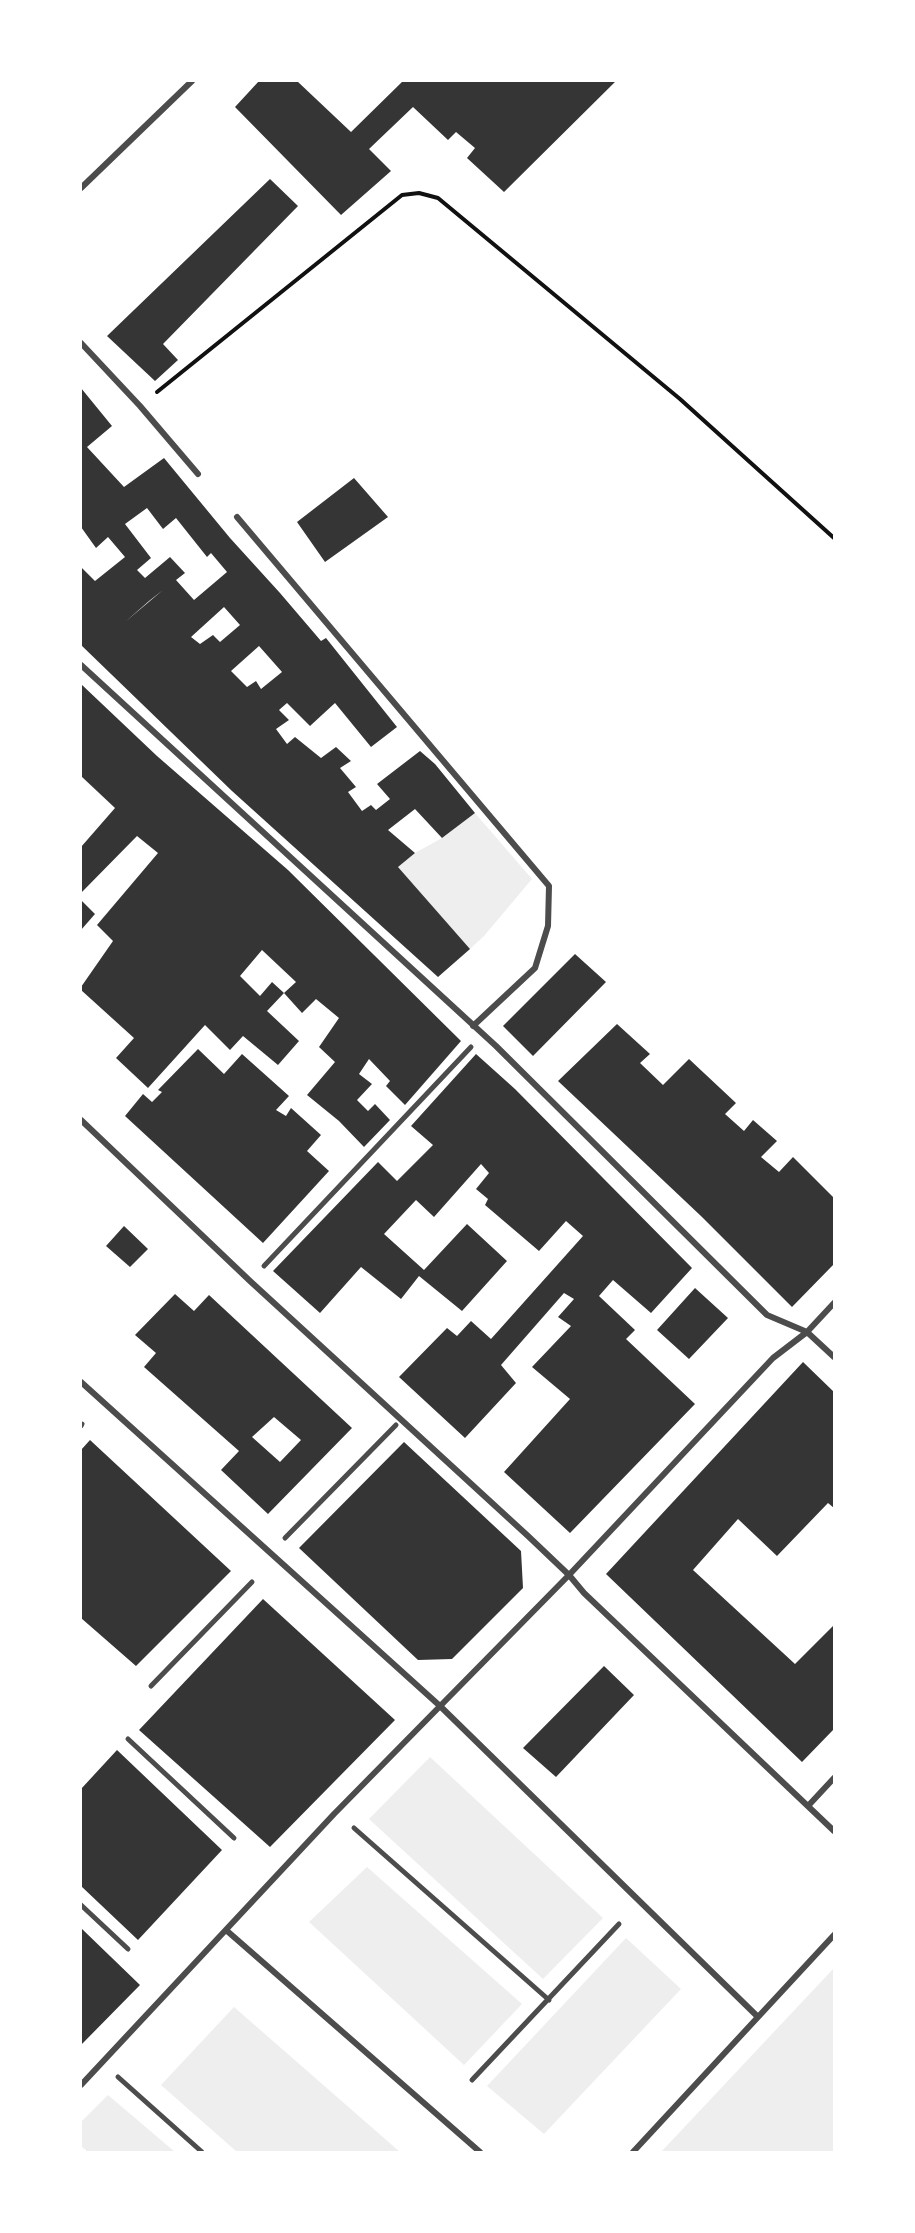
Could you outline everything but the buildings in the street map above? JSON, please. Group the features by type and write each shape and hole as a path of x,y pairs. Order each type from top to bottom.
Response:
{"street":[{"path":"81,188 192,81"},
{"path":"81,343 140,406 198,474"},
{"path":"237,517 549,886 548,926 535,968 473,1026"},
{"path":"81,665 473,1026 767,1315 807,1332 834,1357"},
{"path":"264,1266 471,1047"},
{"path":"81,1120 250,1281 569,1575 584,1593 834,1831"},
{"path":"81,2085 326,1822 569,1575 773,1358 807,1332 834,1303"},
{"path":"81,1382 440,1706 757,2016"},
{"path":"285,1538 396,1425"},
{"path":"151,1686 252,1582"},
{"path":"128,1739 234,1838"},
{"path":"808,1806 834,1778"},
{"path":"354,1828 549,2000"},
{"path":"81,1905 128,1949"},
{"path":"472,2080 619,1924"},
{"path":"226,1930 480,2152"},
{"path":"633,2152 834,1935"},
{"path":"118,2077 202,2152"}],"path":[{"path":"140,406 402,195 419,193 438,198 680,399 834,538"}],"shaded area":[{"path":"475,813 532,879 484,936 470,949 398,867"},
{"path":"430,1757 603,1918 543,1979 369,1819"},
{"path":"367,1867 522,2004 464,2065 309,1922"},
{"path":"626,1938 681,1989 544,2134 487,2086"},
{"path":"834,1968 834,2152 661,2152"},
{"path":"234,2007 400,2152 237,2152 161,2085"},
{"path":"108,2095 175,2152 88,2152 81,2146 81,2122"}]}
